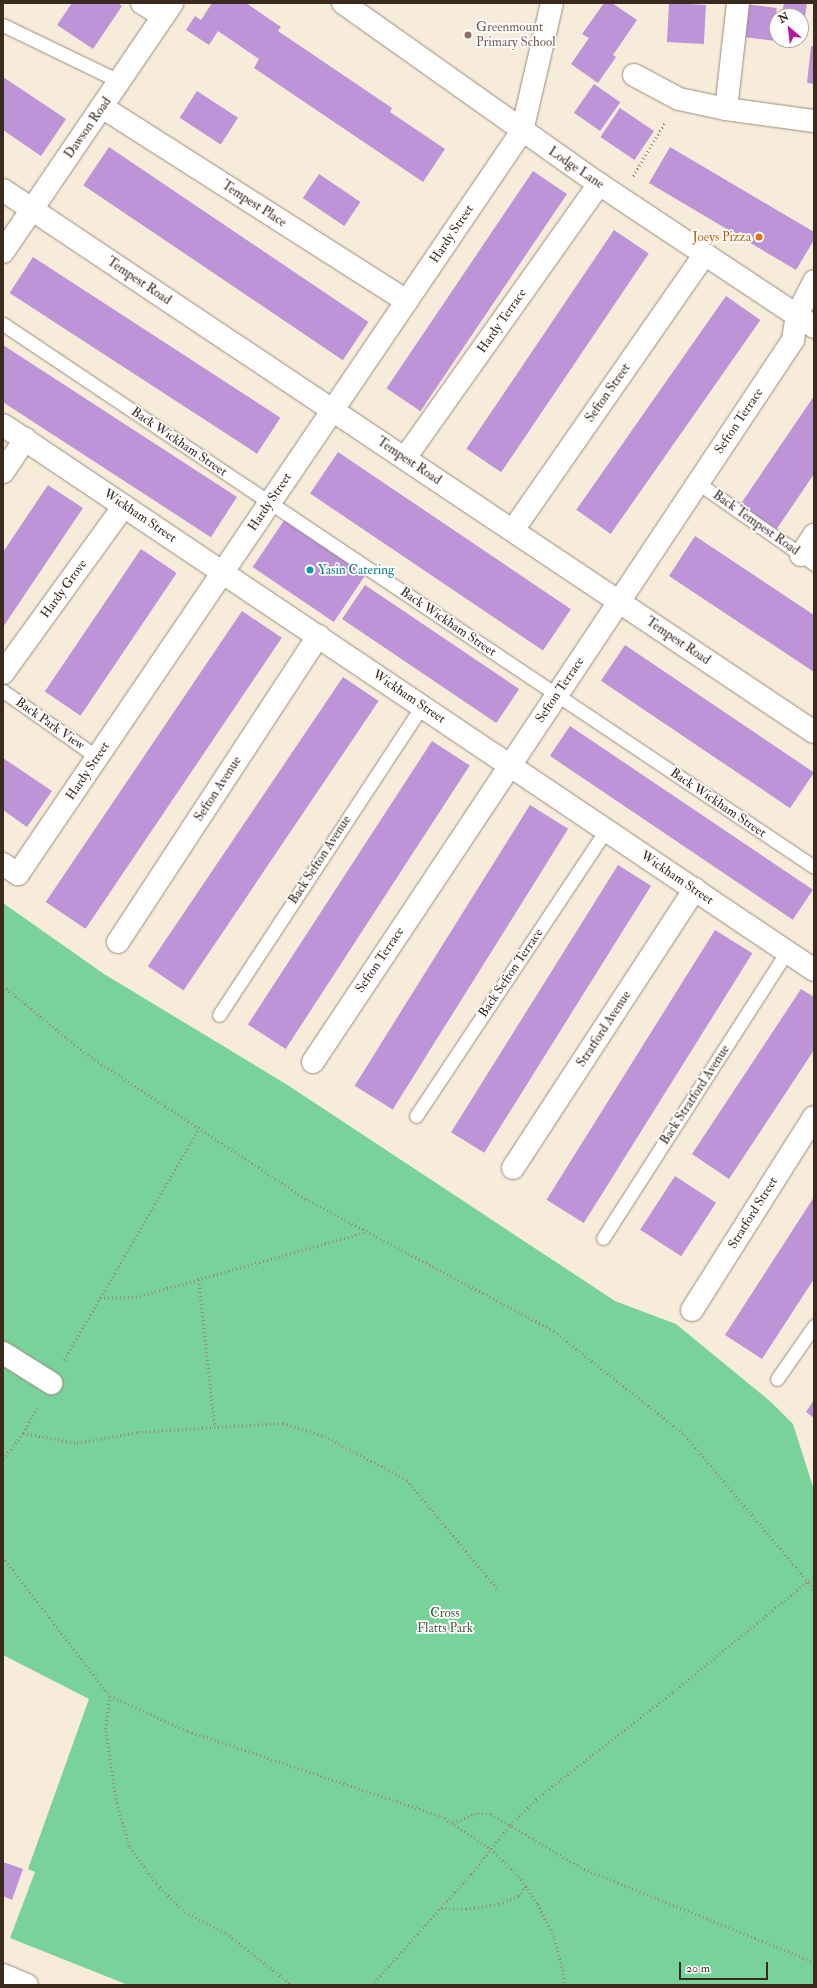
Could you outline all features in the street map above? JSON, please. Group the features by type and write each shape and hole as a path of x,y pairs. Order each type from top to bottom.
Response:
{"street":[{"path":"142,3 167,10"},
{"name":"Lodge Lane","path":"343,3 522,131 704,255 805,321"},
{"path":"522,131 552,3"},
{"path":"726,109 738,3"},
{"name":"Dawson Road","path":"3,252 167,10"},
{"path":"634,75 679,99 726,109 814,121"},
{"name":"Tempest Place","path":"102,107 406,301"},
{"name":"Hardy Street","path":"10,869 98,757 522,131"},
{"name":"Hardy Terrace","path":"405,458 599,184"},
{"name":"Tempest Road","path":"3,190 814,732"},
{"name":"Sefton Street","path":"512,530 704,255"},
{"path":"805,321 814,281"},
{"name":"Sefton Terrace","path":"313,1062 805,321"},
{"name":"Wickham Street","path":"3,424 814,970"},
{"path":"3,472 25,439"},
{"name":"Hardy Grove","path":"3,673 124,506"},
{"path":"807,559 814,535"},
{"name":"Sefton Avenue","path":"118,942 318,636"},
{"name":"Stratford Avenue","path":"513,1168 695,889"},
{"name":"Stratford Street","path":"692,1310 814,1117"},
{"path":"3,1354 51,1383"},
{"path":"3,1975 27,1985"}],"lane":[{"path":"3,25 120,81"},
{"name":"Back Wickham Street","path":"3,324 814,867"},
{"name":"Back Tempest Road","path":"698,483 807,559"},
{"name":"Back Park View","path":"3,691 98,757"},
{"name":"Back Sefton Avenue","path":"219,1014 422,706"},
{"name":"Back Sefton Terrace","path":"416,1116 606,830"},
{"name":"Back Stratford Avenue","path":"603,1238 787,951"},
{"path":"777,1379 814,1326"}],"path":[{"path":"620,198 679,99"},
{"path":"3,986 88,1055 306,1199 554,1331 685,1435 814,1589"},
{"path":"3,1459 23,1433 199,1128"},
{"path":"100,1298 136,1297 366,1232"},
{"path":"199,1280 215,1427"},
{"path":"23,1433 77,1443 138,1432 282,1422 325,1436 407,1480 499,1591"},
{"path":"3,1556 110,1696 188,1731 441,1816 491,1849 526,1886 555,1939 564,1974 564,1985"},
{"path":"372,1985 441,1909 510,1825 536,1798 673,1692 814,1576"},
{"path":"110,1696 106,1731 117,1803 130,1847 157,1884 185,1912 226,1933 292,1985"},
{"path":"453,1823 474,1814 491,1814 584,1869 814,1962"},
{"path":"441,1909 466,1909 499,1904 518,1896 526,1886"}],"green space":[{"name":"Cross Flatts Park","path":"3,903 104,974 286,1084 615,1301 676,1324 771,1402 793,1424 814,1490 814,1985 128,1985 10,1938 35,1872 28,1869 89,1699 3,1655"}],"building":[{"path":"72,3 118,3 122,6 93,49 57,25"},
{"path":"212,3 246,3 281,27 278,31 392,108 390,112 445,149 423,182 254,68 259,59 218,31 209,45 186,30 195,16 201,20"},
{"path":"604,3 612,3 637,20 613,55 616,57 598,83 571,64 589,38 582,34"},
{"path":"669,3 706,5 704,44 667,42"},
{"path":"784,3 807,3 806,8 783,8"},
{"path":"745,4 777,8 769,8 769,40 741,37"},
{"path":"811,46 814,46 814,84 807,83"},
{"path":"3,77 66,119 41,156 3,130"},
{"path":"594,84 620,102 600,131 574,113"},
{"path":"197,91 238,118 221,145 180,118"},
{"path":"620,108 654,131 634,160 600,137"},
{"path":"109,147 368,322 343,360 83,185"},
{"path":"670,147 814,232 814,240 796,270 649,183"},
{"path":"533,171 567,194 420,411 386,388"},
{"path":"319,174 360,202 344,226 303,198"},
{"path":"614,230 649,253 501,472 466,449"},
{"path":"33,257 280,418 257,454 10,293"},
{"path":"726,296 760,320 611,534 576,510"},
{"path":"3,345 237,497 211,537 3,402"},
{"path":"814,396 814,474 776,530 740,505"},
{"path":"338,452 571,609 543,651 310,493"},
{"path":"48,485 83,508 3,627 3,552"},
{"name":"Yasin Catering","path":"285,519 366,574 334,622 253,567"},
{"path":"695,536 814,615 814,672 669,576"},
{"path":"141,549 177,573 80,716 45,692"},
{"path":"365,585 519,689 496,723 342,619"},
{"path":"242,611 282,638 86,929 46,902"},
{"path":"625,645 814,772 790,808 601,681"},
{"path":"343,677 379,701 183,990 148,966"},
{"path":"570,726 813,890 793,920 550,756"},
{"path":"432,741 470,766 286,1049 248,1024"},
{"path":"3,758 52,791 27,827 3,810"},
{"path":"530,805 568,829 393,1110 355,1086"},
{"path":"618,865 651,886 484,1153 451,1132"},
{"path":"715,930 752,953 584,1223 546,1200"},
{"path":"801,989 814,997 814,1050 729,1179 692,1154"},
{"path":"675,1176 716,1203 681,1256 640,1230"},
{"path":"814,1197 814,1279 762,1359 725,1335"},
{"path":"814,1400 814,1418 806,1412"},
{"path":"3,1862 23,1869 12,1900 3,1896"}],"place":[{"name":"Greenmount Primary School","path":"468,35"},
{"name":"Joeys Pizza","path":"759,237"},
{"name":"Yasin Catering","path":"310,570"}]}
